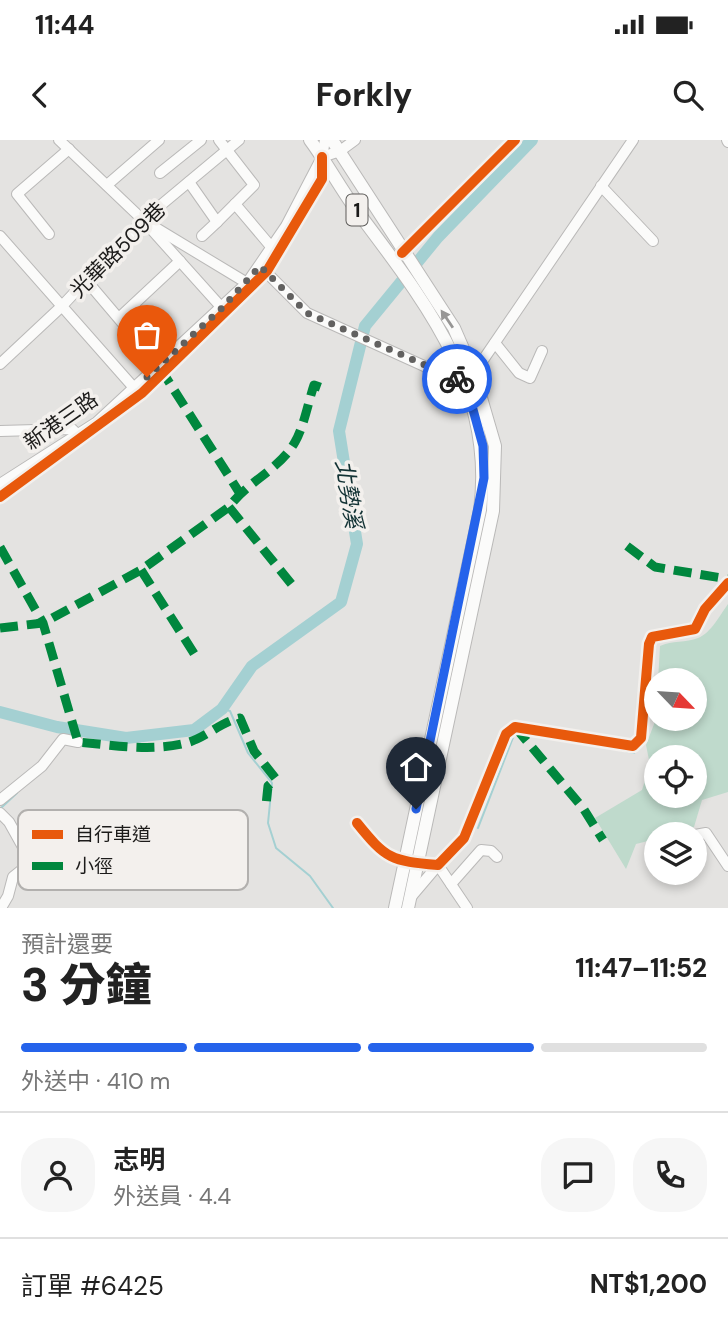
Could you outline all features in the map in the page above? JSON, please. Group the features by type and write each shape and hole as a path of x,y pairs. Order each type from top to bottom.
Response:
{"main road":[{"name":"1","path":"310,140 429,302 454,328 495,446 493,511 400,905"},
{"name":"1","path":"339,144 398,257"}],"street":[{"path":"59,140 143,220 222,308"},
{"path":"107,186 159,140"},
{"path":"160,173 201,140"},
{"path":"202,236 254,185 219,140"},
{"name":"光華路509巷","path":"0,364 61,307 143,220 239,140"},
{"name":"新港三路","path":"0,484 97,422 247,283 273,249 322,157 325,140"},
{"path":"322,157 339,144 355,140"},
{"path":"260,266 307,313 377,344 470,379 634,140"},
{"path":"49,234 17,194 69,149"},
{"path":"189,182 217,222"},
{"path":"601,186 653,241"},
{"path":"235,204 273,249"},
{"path":"143,220 247,283"},
{"path":"0,236 135,389"},
{"path":"119,318 180,261"},
{"path":"86,280 159,366"},
{"path":"495,343 519,373 530,378 542,351"},
{"path":"0,431 72,429 78,435"},
{"path":"400,905 464,838 506,734 515,727 629,747 638,742 645,709 649,644 652,637 695,629 705,609 728,583"},
{"path":"0,800 24,783 71,741"},
{"path":"0,813 18,837"},
{"path":"358,823 379,850 390,858 438,865"},
{"path":"707,834 728,866"},
{"path":"450,884 481,850 491,851 497,857"},
{"path":"438,865 467,908"},
{"path":"1,908 8,896 13,877 18,873"}],"green space":[{"path":"728,604 728,792 707,798 707,745 646,745 651,732 707,732 707,668 659,668 660,646 693,640 703,636"},
{"path":"644,784 644,808 700,808 695,822 644,822 644,842 636,844 626,869 595,818 642,790"}],"waterway":[{"name":"北勢溪","path":"0,712 57,727 126,738 194,730 222,709 252,666 341,602 357,544 339,431 365,326 438,237 532,140"},
{"path":"222,709 230,711 248,753 272,783 268,823 276,848 310,876 333,908"},
{"name":"北勢溪","path":"73,737 80,731"},
{"path":"478,828 514,735 521,732"},
{"path":"602,746 634,753 641,746"},
{"path":"1,808 17,793"}],"marked path":[{"path":"160,368 239,492"},
{"path":"0,628 43,623 141,570 229,507 289,452 301,429 314,385 325,389"},
{"path":"229,507 293,586"},
{"path":"627,546 655,567 728,579"},
{"path":"0,547 43,623 78,742 132,747 173,746 193,741 240,718 254,751 276,779 268,786 266,805"},
{"path":"141,570 195,655"},
{"path":"515,727 583,808 603,840"}],"cycle path":[{"path":"402,253 515,140"},
{"path":"0,497 142,393 267,271 322,179 322,157"},
{"path":"357,823 375,844 391,856 410,862 438,865 464,838 506,734 515,727 633,746 641,738 649,644 652,637 695,629 705,609 728,583"}],"way so far":[{"path":"147,377 222,308 260,266 307,313 424,367 457,379"}],"route":[{"path":"416,809 480,510 484,478 483,446 466,384 457,379"}]}
